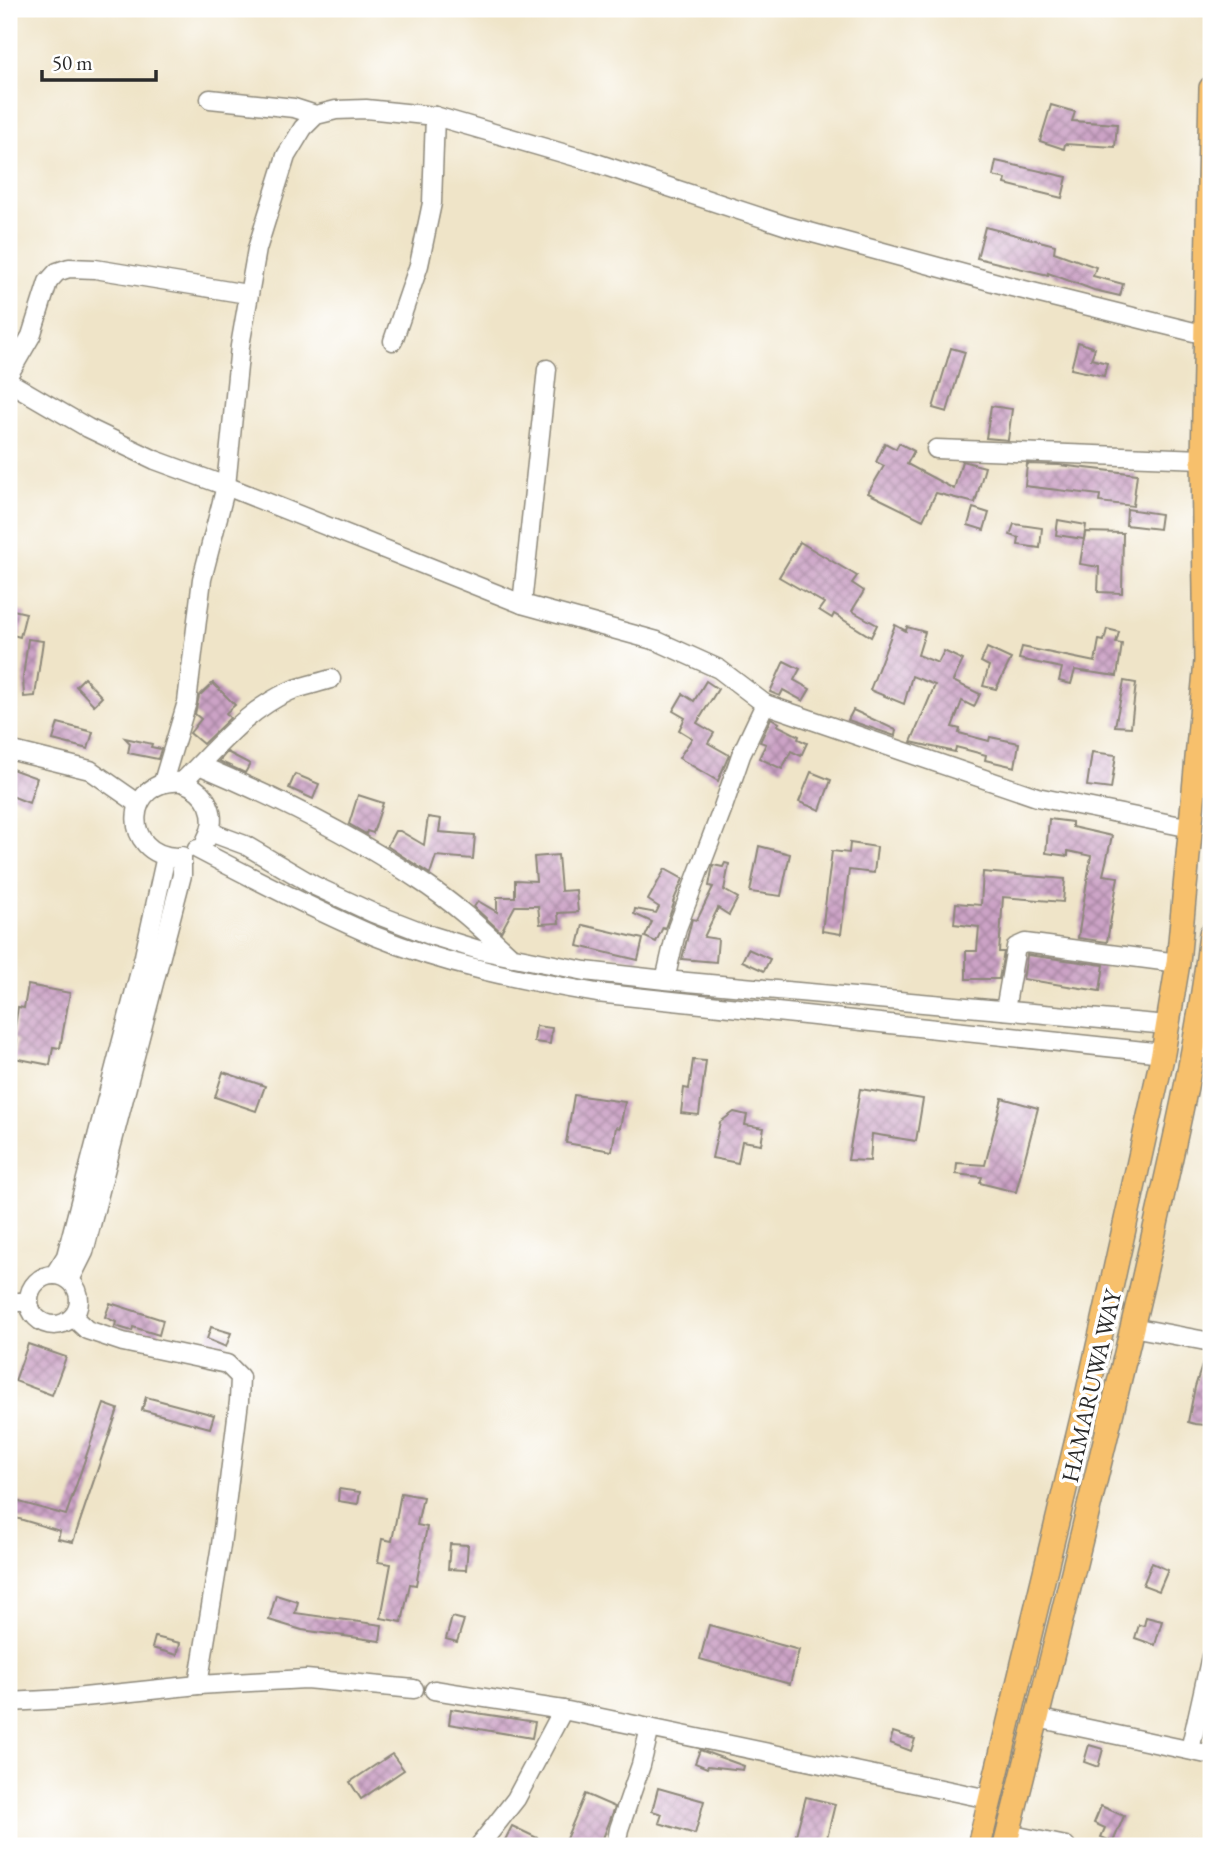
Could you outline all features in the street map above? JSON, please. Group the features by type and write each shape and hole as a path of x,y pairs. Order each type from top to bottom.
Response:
{"main road":[{"path":"979,1846 1083,1414 1163,1053 1178,963 1206,661 1203,459 1211,88"},
{"name":"HAMARUWA WAY","path":"1006,1840 1203,1048 1211,934"}],"street":[{"path":"210,99 294,108 316,115"},
{"path":"163,782 187,702 202,579 226,486 240,346 257,249 286,156 303,128 316,115 336,110 366,109 435,116 590,161 788,226 1012,287 1206,335"},
{"path":"393,341 419,265 432,203 435,116"},
{"path":"9,374 31,335 48,282 57,272 69,268 95,269 247,294"},
{"path":"522,604 547,369"},
{"path":"9,383 88,428 155,460 522,604 657,641 719,669 765,704 1037,797 1191,828"},
{"path":"936,449 1203,459"},
{"path":"182,782 216,745 248,717 289,691 331,679"},
{"path":"665,981 677,928 741,755 765,704"},
{"path":"9,750 90,770 139,804"},
{"path":"200,765 293,807 418,879 471,919 512,957"},
{"path":"62,1278 144,956 182,854 210,832 212,814 198,790 182,782 163,782 149,790 139,804 136,820 140,836 151,849 182,854 284,895 377,937 509,978 597,993 1163,1053"},
{"path":"210,832 245,845 315,886 373,913 442,939 512,957 585,971 665,981 1168,1025"},
{"path":"1005,1010 1016,947 1025,943 1178,963"},
{"path":"46,1276 62,1278 75,1286 79,1302 73,1317 58,1325 50,1325 36,1317 29,1302 33,1286 46,1276"},
{"path":"9,1302 29,1302"},
{"path":"73,1317 87,1330 123,1342 227,1364 240,1377 221,1545 198,1685"},
{"path":"1132,1327 1211,1342"},
{"path":"1190,1749 1211,1656"},
{"path":"9,1702 198,1685 306,1679 414,1689"},
{"path":"434,1690 563,1710 989,1799"},
{"path":"479,1846 516,1799 563,1710"},
{"path":"1037,1718 1211,1755"},
{"path":"616,1846 650,1728"},
{"path":"1006,1840 1066,1846"}],"building":[{"path":"1051,105 1075,112 1072,121 1117,124 1115,147 1065,144 1064,149 1040,141"},
{"path":"996,161 1067,177 1062,198 1005,184 1006,179 993,176"},
{"path":"985,227 1055,245 1054,252 1096,267 1093,276 1123,284 1120,296 1094,290 1048,273 977,258"},
{"path":"1078,342 1095,348 1091,359 1107,363 1104,376 1071,369"},
{"path":"951,348 965,352 947,412 933,408"},
{"path":"991,406 1012,409 1008,440 986,438"},
{"path":"885,443 896,449 899,443 914,451 907,464 954,489 962,461 985,467 975,503 936,493 923,520 868,493 884,466 876,462"},
{"path":"1027,464 1137,474 1133,506 1099,502 1100,495 1025,486"},
{"path":"973,508 989,513 984,530 968,525"},
{"path":"1127,509 1161,514 1159,529 1126,525"},
{"path":"1058,520 1086,525 1084,539 1056,535"},
{"path":"1014,524 1042,528 1040,548 1018,545 1019,538 1010,535"},
{"path":"1085,532 1123,533 1122,593 1098,592 1099,567 1080,564"},
{"path":"800,542 857,576 852,583 864,591 852,611 877,625 871,637 834,614 832,618 819,610 824,603 779,577"},
{"path":"9,609 26,613 20,637 9,634"},
{"path":"895,625 906,631 907,627 925,632 918,655 938,663 944,651 963,660 953,681 980,694 974,707 962,701 952,727 960,729 959,733 989,741 990,737 1019,743 1015,767 985,760 986,755 956,747 955,752 911,742 935,685 912,676 904,704 870,690"},
{"path":"1107,629 1119,632 1116,643 1122,644 1117,676 1075,670 1071,684 1059,681 1062,668 1019,659 1022,647 1095,662 1099,640 1104,641"},
{"path":"28,639 43,641 35,696 24,697 23,677"},
{"path":"987,648 1011,659 996,689 983,686 989,666 981,662"},
{"path":"784,661 800,669 794,680 810,689 803,701 783,690 780,696 770,692"},
{"path":"84,678 102,697 94,705 76,686"},
{"path":"706,681 718,689 697,723 714,733 708,743 729,755 718,781 679,758 692,738 679,730 685,718 673,711 683,694 694,701"},
{"path":"1124,681 1136,683 1131,727 1115,726"},
{"path":"213,683 235,705 226,713 230,718 203,744 190,733 201,719 195,714 199,696"},
{"path":"853,710 896,730 895,736 848,720"},
{"path":"771,718 779,723 777,725 807,743 801,756 791,751 782,769 759,758 766,744 760,742"},
{"path":"58,723 93,732 88,749 53,740"},
{"path":"125,738 152,744 151,747 161,749 158,759 128,753 130,743"},
{"path":"227,752 250,764 245,773 219,761"},
{"path":"1092,752 1116,755 1111,789 1087,786"},
{"path":"9,768 37,778 29,803 9,795"},
{"path":"811,772 831,780 820,810 799,802"},
{"path":"295,774 319,784 313,799 289,788"},
{"path":"358,795 383,803 373,833 367,831 366,834 349,824"},
{"path":"428,817 441,819 439,832 475,835 473,859 436,856 430,874 387,846 395,831 400,831 424,845"},
{"path":"1049,819 1072,822 1072,827 1112,836 1103,875 1118,877 1107,942 1078,938 1091,856 1068,851 1068,856 1046,853"},
{"path":"850,843 877,847 874,873 849,870 841,934 822,931 832,851 849,853"},
{"path":"759,846 790,854 781,896 750,892"},
{"path":"558,855 561,891 576,890 578,912 558,913 559,923 540,924 538,906 515,906 501,932 474,907 478,901 497,912 497,897 515,897 515,880 536,881 534,857"},
{"path":"725,863 729,864 724,890 738,898 729,915 718,908 704,937 718,939 716,962 682,959 692,919 697,920 713,887 709,886 713,865 723,867"},
{"path":"665,869 683,879 665,928 663,927 656,942 645,937 652,922 634,914 635,909 656,913 659,907 648,900"},
{"path":"983,872 1065,879 1063,902 1003,897 999,952 1004,952 999,979 966,979 966,951 977,951 979,927 954,924 956,903 981,905"},
{"path":"583,925 643,939 638,960 578,946"},
{"path":"748,949 770,959 764,971 742,961"},
{"path":"1027,955 1104,965 1100,991 1023,979"},
{"path":"28,985 70,993 60,1048 53,1047 50,1065 14,1058 17,1040 13,1039 18,1007 24,1008"},
{"path":"536,1026 552,1028 550,1044 534,1042"},
{"path":"693,1060 706,1061 699,1115 681,1113 684,1088 689,1089"},
{"path":"223,1072 265,1086 256,1111 215,1097"},
{"path":"860,1089 923,1099 916,1141 872,1134 870,1161 848,1160"},
{"path":"574,1095 625,1102 620,1128 616,1127 612,1151 566,1143"},
{"path":"1002,1098 1038,1108 1016,1192 980,1183 982,1177 956,1174 957,1163 985,1165"},
{"path":"734,1112 747,1115 745,1125 764,1128 761,1144 742,1141 738,1163 712,1158 720,1122"},
{"path":"110,1303 163,1320 159,1335 133,1327 132,1331 115,1326 116,1322 105,1317"},
{"path":"211,1327 231,1333 226,1347 207,1339"},
{"path":"28,1344 66,1357 52,1395 15,1381"},
{"path":"1206,1353 1211,1353 1211,1376 1205,1396 1210,1398 1205,1425 1188,1422"},
{"path":"146,1397 214,1415 210,1428 142,1410"},
{"path":"104,1404 118,1409 73,1542 58,1539 60,1531 9,1516 9,1499 66,1515"},
{"path":"339,1489 360,1492 358,1504 338,1501"},
{"path":"401,1493 423,1497 417,1525 427,1527 416,1585 410,1584 402,1622 381,1618 391,1564 378,1562 382,1539 392,1541"},
{"path":"450,1544 468,1545 466,1570 448,1569"},
{"path":"1152,1563 1168,1570 1159,1591 1143,1585"},
{"path":"276,1595 298,1602 295,1613 382,1625 380,1641 302,1630 269,1620"},
{"path":"452,1617 464,1620 457,1642 446,1639"},
{"path":"1146,1617 1162,1621 1155,1645 1135,1638 1139,1625 1144,1626"},
{"path":"709,1625 799,1650 790,1684 700,1659"},
{"path":"155,1637 180,1643 177,1655 152,1648"},
{"path":"451,1709 535,1722 532,1738 449,1724"},
{"path":"893,1732 915,1739 911,1751 890,1743"},
{"path":"1089,1745 1103,1749 1098,1767 1084,1762"},
{"path":"700,1750 744,1766 743,1770 707,1768 695,1763"},
{"path":"392,1754 404,1770 361,1799 350,1782"},
{"path":"658,1788 704,1801 695,1834 659,1823 662,1814 652,1811"},
{"path":"585,1794 615,1807 600,1846 563,1846"},
{"path":"806,1797 835,1804 825,1846 793,1846"},
{"path":"1101,1806 1124,1816 1113,1842 1101,1837 1105,1828 1094,1823"},
{"path":"512,1826 554,1846 502,1846"}]}
